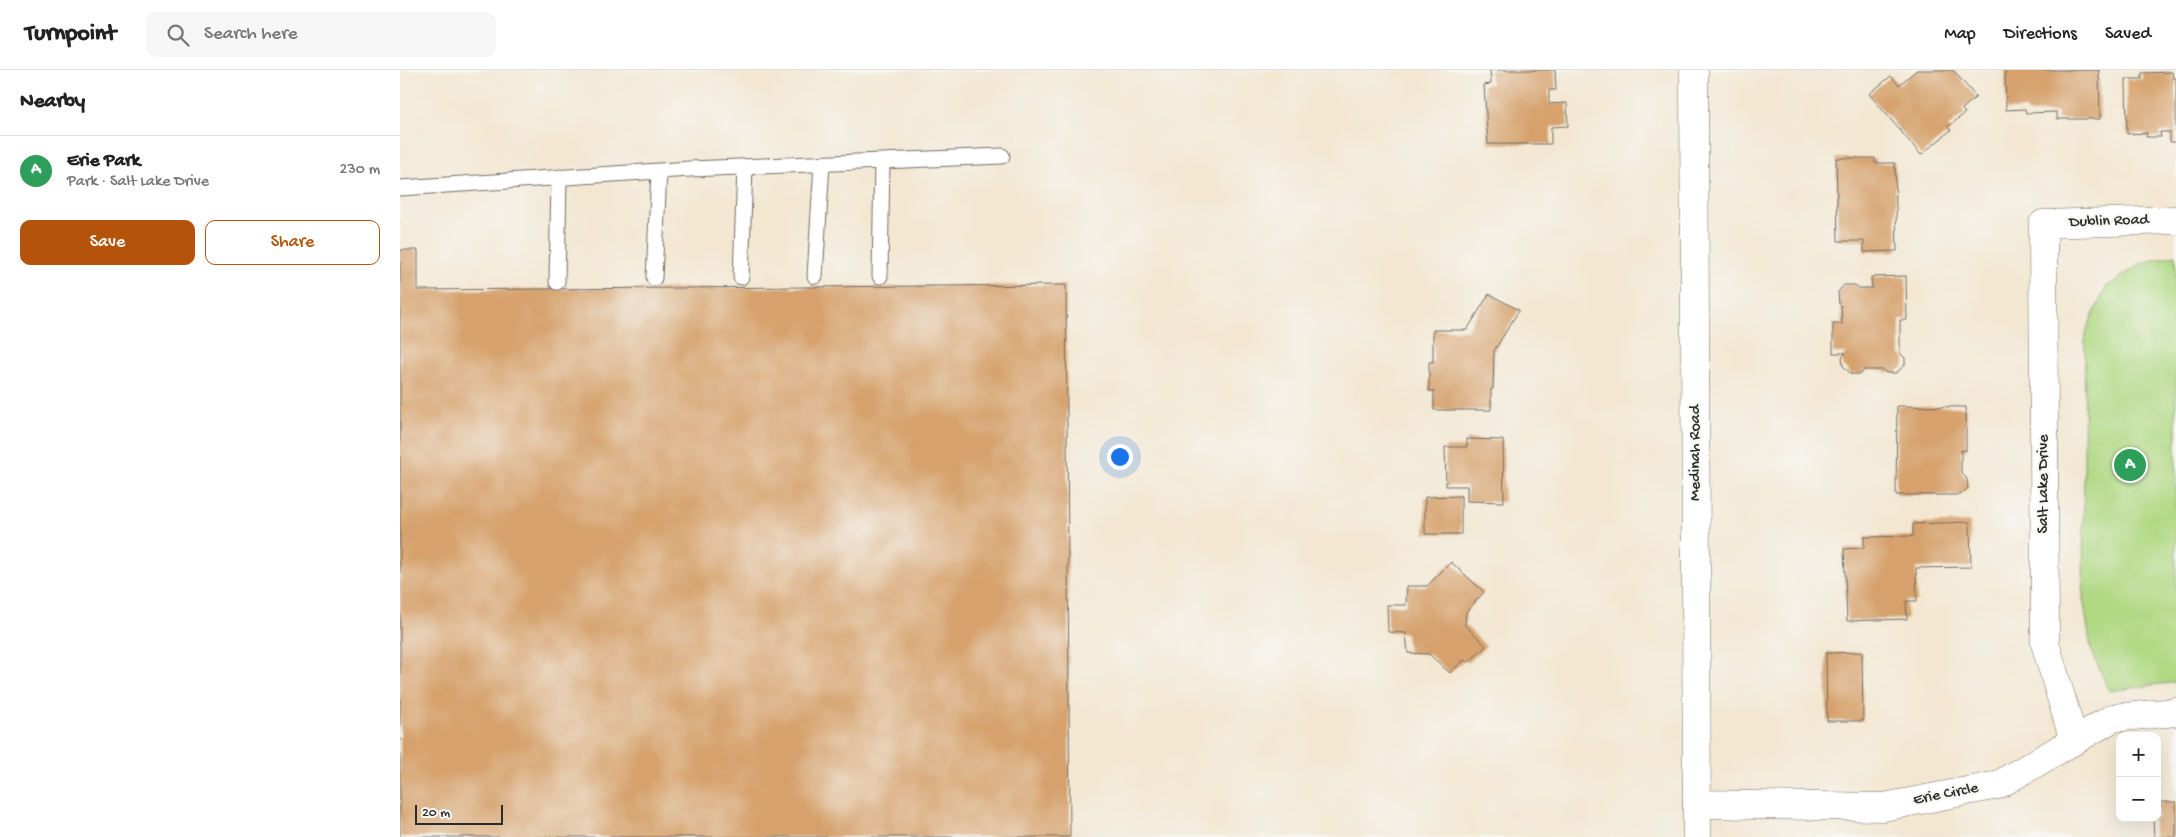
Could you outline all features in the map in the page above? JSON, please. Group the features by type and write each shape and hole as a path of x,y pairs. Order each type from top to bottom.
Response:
{"street":[{"name":"Medinah Road","path":"1694,70 1697,837"},
{"name":"Dublin Road","path":"2043,224 2176,220"},
{"name":"Salt Lake Drive","path":"2043,224 2046,643 2074,741"},
{"name":"Erie Circle","path":"1697,804 1884,807 1998,785 2113,718 2176,712"}],"lane":[{"path":"400,188 659,170 1002,156"},
{"path":"880,276 882,161"},
{"path":"816,276 822,164"},
{"path":"741,277 745,167"},
{"path":"654,278 659,170"},
{"path":"557,282 559,177"}],"green space":[{"path":"2176,255 2176,682 2109,691 2091,649 2083,597 2085,333 2106,287 2142,263"}],"building":[{"path":"1490,70 1555,70 1556,90 1549,90 1549,104 1567,103 1568,126 1551,127 1551,144 1488,144 1484,85 1491,84"},
{"path":"1917,70 1953,70 1976,97 1962,109 1965,113 1948,127 1951,130 1921,155 1869,94 1891,76 1899,85"},
{"path":"2005,70 2099,70 2100,119 2057,119 2057,112 2026,113 2025,109 2006,110"},
{"path":"2172,72 2173,78 2176,78 2176,142 2170,142 2170,132 2160,132 2161,137 2146,137 2147,133 2127,134 2126,79 2142,79 2142,73"},
{"path":"1836,158 1875,158 1875,163 1895,163 1897,251 1864,252 1864,241 1838,241"},
{"path":"400,250 418,250 418,290 1066,285 1070,837 400,837"},
{"path":"1906,276 1907,320 1900,320 1900,353 1905,358 1905,365 1896,373 1886,373 1883,370 1864,370 1861,374 1851,374 1843,366 1842,357 1846,353 1833,353 1833,324 1842,324 1838,292 1844,285 1872,288 1871,277"},
{"path":"1489,294 1519,310 1494,351 1491,410 1434,410 1434,391 1429,391 1429,362 1433,362 1433,330 1467,330"},
{"path":"1897,406 1966,407 1966,451 1961,450 1961,472 1967,479 1968,488 1960,495 1896,495"},
{"path":"1467,439 1503,440 1504,502 1467,501 1467,486 1446,486 1445,447 1467,447"},
{"path":"1461,496 1461,534 1425,534 1425,497"},
{"path":"1970,522 1971,567 1916,568 1917,601 1906,601 1907,619 1847,621 1844,549 1864,548 1864,537 1913,536 1913,524"},
{"path":"1451,562 1484,592 1466,612 1465,625 1486,646 1468,663 1464,660 1450,673 1429,654 1408,653 1406,633 1388,632 1387,605 1406,605 1407,586 1427,586"},
{"path":"1862,652 1863,721 1827,721 1826,653"},
{"path":"2161,802 2176,802 2176,837 2154,837 2153,822 2161,822"}],"place":[{"name":"Erie Park","path":"2130,465"}]}
